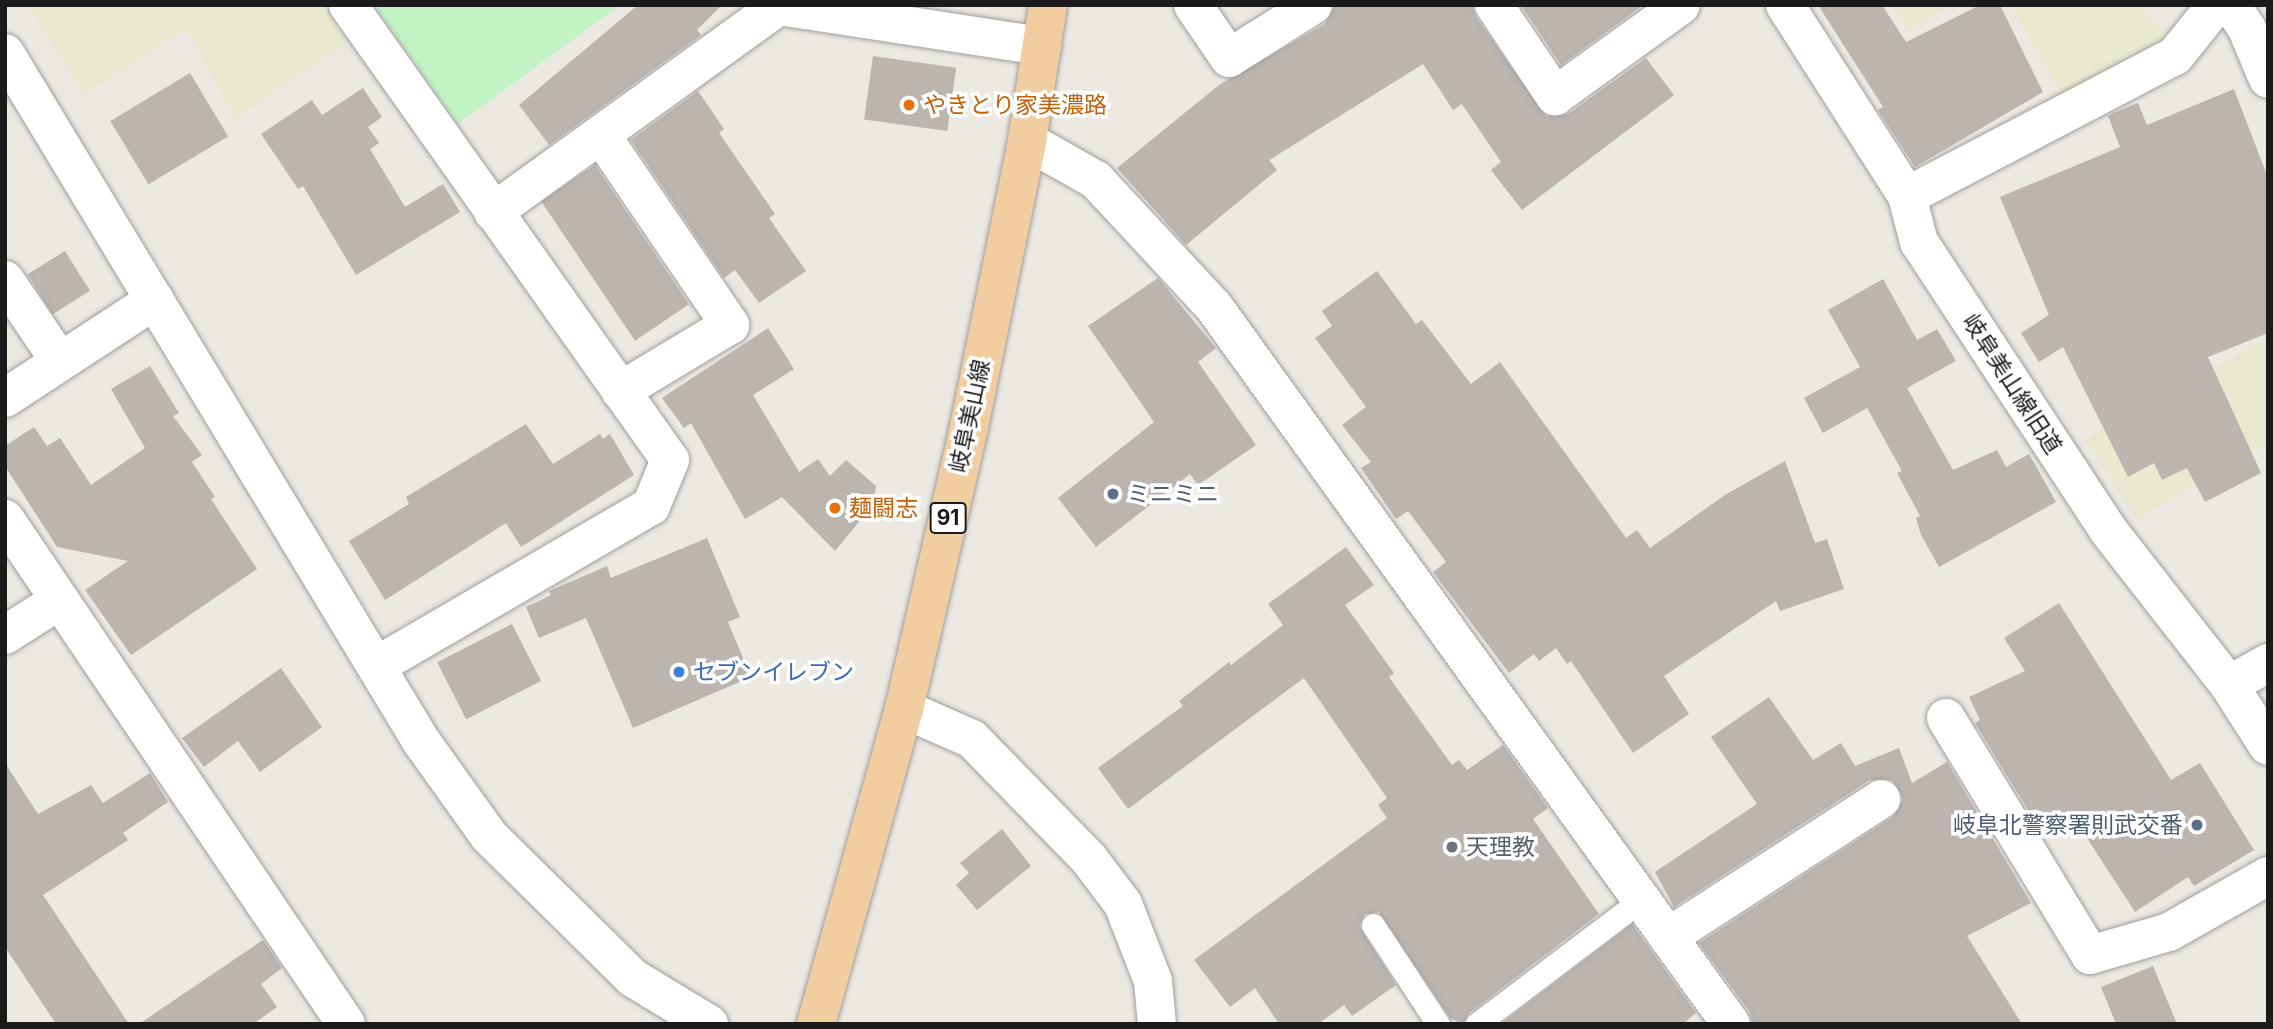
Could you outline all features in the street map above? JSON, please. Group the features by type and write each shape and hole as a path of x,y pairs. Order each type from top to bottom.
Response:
{"main road":[{"name":"岐阜美山線","path":"816,1024 904,709 969,427 1027,141 1048,5"}],"street":[{"path":"348,5 670,460 651,506 377,665"},
{"path":"1193,5 1229,58 1313,5"},
{"path":"1494,5 1555,96 1681,5"},
{"name":"岐阜美山線旧道","path":"1784,5 1907,196 1919,242 2108,530 2229,685 2268,746"},
{"path":"1907,196 2175,56 2216,5"},
{"path":"2231,5 2247,29 2268,79"},
{"path":"493,212 775,7 1042,46"},
{"path":"5,54 421,741 489,836 633,978 709,1024"},
{"path":"601,135 730,325 620,391"},
{"path":"1027,141 1096,180 1214,307 1731,1024"},
{"path":"5,281 59,360"},
{"path":"5,398 59,360 155,300"},
{"path":"5,519 346,1024"},
{"path":"5,635 60,600"},
{"path":"2229,685 2268,663"},
{"path":"904,709 972,739 1089,859 1123,904 1153,981 1157,1024"},
{"path":"1946,718 2090,955 2169,932 2268,876"},
{"path":"1668,937 1881,799"}],"lane":[{"path":"1478,1024 1641,900"},
{"path":"1373,925 1438,1024"}],"green space":[{"path":"27,5 322,5 347,43 235,119 187,29 84,94"},
{"path":"374,5 620,5 458,124"},
{"path":"1892,5 1951,5 1909,31"},
{"path":"2011,5 2140,5 2167,36 2064,99"},
{"path":"2268,338 2268,443 2137,519 2085,440"}],"building":[{"path":"638,5 722,5 697,30 701,35 549,145 519,105"},
{"path":"1335,5 1472,5 1476,17 1546,116 1568,114 1646,58 1674,95 1522,210 1491,170 1501,162 1462,104 1453,110 1423,64 1269,160 1277,170 1186,245 1117,168 1219,85 1325,24"},
{"path":"1521,5 1643,5 1561,65"},
{"path":"1818,5 1882,5 1906,42 1980,5 2000,5 2043,92 1915,167 1878,110 1883,107"},
{"name":"やきとり家美濃路","path":"873,56 956,68 947,131 864,119"},
{"path":"190,73 228,136 148,184 110,121"},
{"path":"363,88 382,117 368,127 379,143 370,149 405,207 443,184 460,212 356,275 303,186 298,189 261,134 312,100 322,115"},
{"path":"2234,89 2268,178 2268,333 2208,357 2261,473 2205,502 2187,468 2162,480 2154,463 2128,477 2063,347 2039,362 2021,333 2049,315 2000,197 2120,147 2108,116 2113,113 2138,103 2147,125"},
{"path":"698,91 724,129 719,133 775,214 769,218 806,271 759,303 735,270 724,278 631,140"},
{"path":"595,165 689,304 635,341 541,201"},
{"path":"65,251 90,291 53,314 28,274"},
{"path":"1377,271 1416,324 1422,320 1471,384 1500,362 1626,538 1637,530 1650,548 1725,495 1785,461 1815,543 1827,539 1844,589 1780,611 1776,601 1664,676 1689,714 1633,753 1571,661 1567,664 1556,648 1539,661 1534,654 1509,673 1433,572 1446,562 1408,511 1396,519 1361,468 1371,462 1342,425 1366,407 1315,338 1332,326 1322,311"},
{"path":"1158,278 1216,348 1198,362 1256,445 1198,485 1190,474 1096,547 1058,498 1154,422 1088,326"},
{"path":"1883,279 1917,340 1937,329 1956,361 1907,388 1953,470 1997,450 2006,467 2029,454 2056,502 1939,567 1921,535 1916,518 1920,516 1897,473 1902,471 1867,408 1823,433 1804,398 1860,367 1828,310"},
{"path":"768,328 794,369 753,395 799,472 818,459 830,476 846,460 876,486 873,505 835,551 782,497 745,519 691,423 684,428 662,398"},
{"path":"150,366 179,413 173,416 202,455 192,462 215,497 211,499 257,569 131,655 85,590 128,561 57,547 5,466 5,446 34,427 47,446 60,438 91,485 145,448 111,389"},
{"path":"526,424 553,464 600,434 603,439 610,434 634,475 521,547 506,523 385,600 349,541 409,504 406,497"},
{"path":"707,538 740,617 728,622 751,677 633,728 586,618 539,638 526,607 551,595 549,591 607,566 611,578"},
{"path":"1346,547 1374,585 1345,605 1394,673 1389,677 1452,765 1459,760 1467,770 1503,745 1548,808 1533,819 1599,914 1469,1013 1463,1024 1450,1018 1379,912 1365,914 1359,926 1396,985 1352,1016 1344,1005 1318,1024 1279,1024 1255,988 1230,1007 1194,960 1387,818 1378,805 1387,798 1304,678 1128,809 1098,768 1183,706 1179,701 1229,662 1231,665 1283,625 1268,604"},
{"path":"2059,603 2171,780 2200,763 2254,850 2194,886 2188,877 2135,912 2072,815 2042,833 1975,723 1980,720 1969,697 2025,671 2004,638"},
{"path":"512,624 541,681 466,719 437,662"},
{"path":"281,668 322,727 260,772 238,741 204,767 182,738"},
{"path":"1769,697 1813,760 1841,743 1855,766 1899,748 1912,783 1947,762 2031,903 1967,936 2022,1024 1753,1024 1749,1011 1699,943 1893,817 1903,799 1892,780 1870,780 1674,907 1655,872 1757,804 1711,737"},
{"path":"5,763 38,814 91,785 103,803 150,773 168,802 123,833 128,840 43,895 129,1024 56,1024 5,947"},
{"path":"1002,829 1031,866 977,910 956,885 969,873 960,863"},
{"path":"1632,924 1696,1013 1683,1024 1501,1024"},
{"path":"263,940 282,968 261,984 277,1007 253,1024 139,1024"},
{"path":"2153,966 2177,1024 2116,1024 2101,987"}],"place":[{"name":"やきとり家美濃路","path":"909,105"},
{"name":"ミニミニ","path":"1113,494"},
{"name":"麺闘志","path":"835,508"},
{"name":"セブンイレブン","path":"679,672"},
{"name":"岐阜北警察署則武交番","path":"2197,825"},
{"name":"天理教","path":"1452,847"}]}
